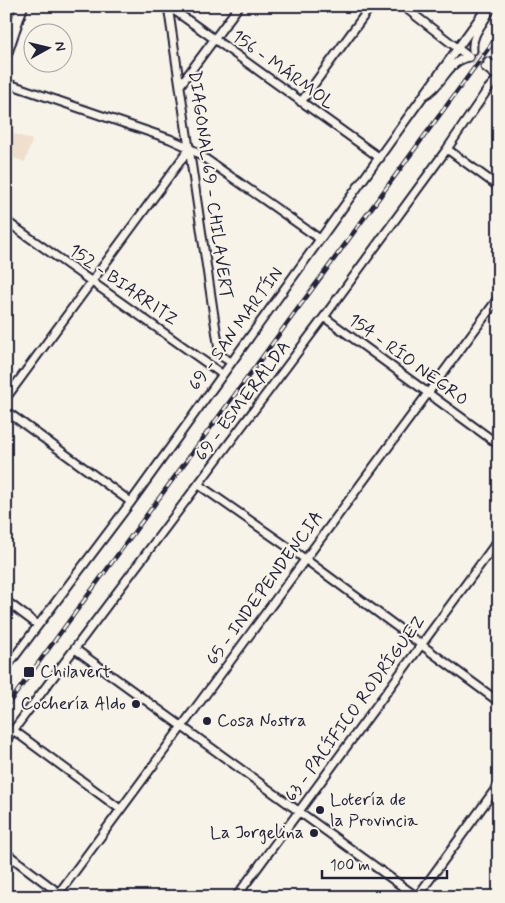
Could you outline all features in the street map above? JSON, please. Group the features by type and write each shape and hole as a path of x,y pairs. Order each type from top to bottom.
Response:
{"street":[{"path":"6,54 22,6"},
{"path":"181,84 239,6"},
{"path":"301,102 371,6"},
{"path":"403,6 456,48 471,53"},
{"path":"471,53 472,43 477,30 490,6"},
{"name":"69 - SAN MARTÍN","path":"6,668 131,502 230,362 380,158 456,48 490,6"},
{"name":"156 - MÁRMOL","path":"168,7 380,158"},
{"name":"DIAGONAL 69 - CHILAVERT","path":"168,7 181,84 219,350 221,356 230,362"},
{"path":"423,96 433,92 458,61 471,53"},
{"path":"499,65 486,64 499,78"},
{"name":"69 - ESMERALDA","path":"6,740 199,485 447,149 488,89 499,78"},
{"path":"6,83 170,139 190,148 320,239"},
{"path":"6,398 190,148"},
{"path":"447,149 499,187"},
{"name":"152 - BIARRITZ","path":"6,221 222,374"},
{"name":"65 - INDEPENDENCIA","path":"60,895 120,808 499,297"},
{"name":"154 - RÍO NEGRO","path":"324,317 499,445"},
{"path":"6,411 131,502"},
{"path":"199,485 305,559 499,702"},
{"name":"63 - PACÍFICO RODRÍGUEZ","path":"236,897 499,539"},
{"path":"6,601 38,626"},
{"path":"75,649 417,897 499,784"},
{"path":"13,730 120,808"},
{"path":"6,853 60,895"}],"shaded area":[{"path":"6,131 32,140 25,162 6,155"}],"tunnel":[{"path":"473,50 488,62"},
{"path":"469,57 485,67"}],"railway":[{"path":"6,707 499,34"}],"place":[{"name":"Chilavert","path":"29,672"},
{"name":"Cochería Aldo","path":"136,704"},
{"name":"Cosa Nostra","path":"207,721"},
{"name":"Lotería de la Provincia","path":"320,810"},
{"name":"La Jorgelina","path":"314,833"}]}
